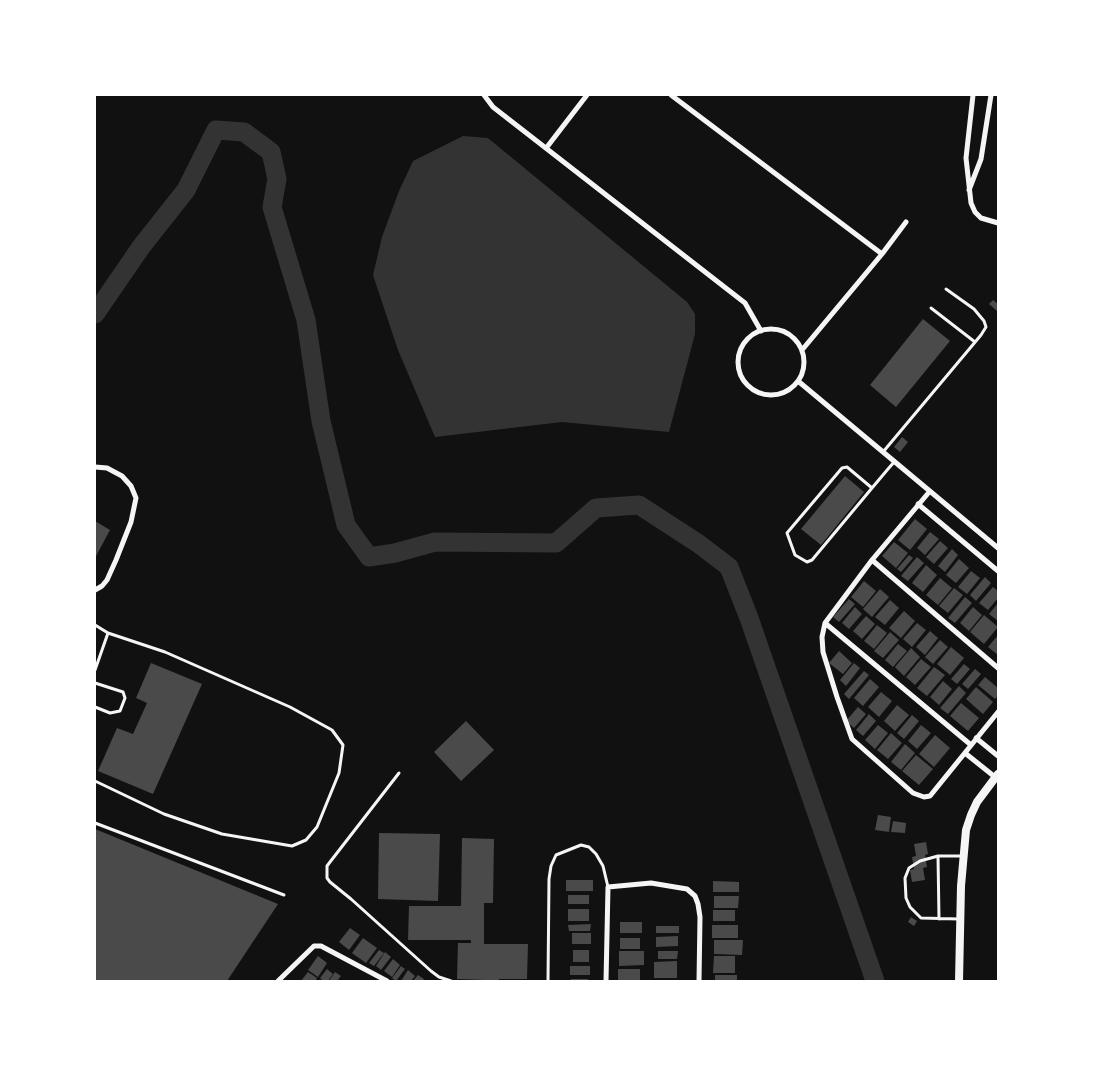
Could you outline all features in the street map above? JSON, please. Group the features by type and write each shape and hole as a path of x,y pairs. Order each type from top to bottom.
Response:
{"street":[{"path":"484,95 493,107 547,147 745,303 761,330"},
{"path":"547,147 587,95"},
{"path":"671,95 882,254"},
{"path":"974,95 966,158 971,203 977,214 986,221 998,223"},
{"path":"969,190 981,159 991,95"},
{"path":"802,350 882,254 906,222"},
{"path":"761,330 781,330 797,341 802,350 804,366 798,381 790,389 780,394 769,395 758,392 745,382 738,366 739,355 747,340 761,330"},
{"path":"798,381 998,548"},
{"path":"95,467 107,468 122,476 131,486 136,498 131,522 116,560 107,580 95,591"},
{"path":"930,491 872,560 825,623 822,637 823,652 844,721 852,739 913,793 924,797 930,796 998,712"},
{"path":"918,504 998,571"},
{"path":"872,560 998,668"},
{"path":"825,623 971,745"},
{"path":"976,738 998,756"},
{"path":"959,981 960,919 966,830 977,802 997,775 965,752"},
{"path":"606,981 608,887 651,884 687,888 691,891 698,904 700,917 699,981"},
{"path":"278,981 314,946 321,946 387,981"}],"lane":[{"path":"883,452 986,327 974,309 946,289"},
{"path":"931,308 975,342"},
{"path":"872,488 847,467 842,468 787,533 795,555 807,562 812,560 872,488 894,461"},
{"path":"95,625 108,633 165,652 290,707 332,730 343,744 339,774 317,827 306,840 292,846 222,834 164,814 95,781"},
{"path":"95,670 108,633"},
{"path":"95,683 123,692 125,698 120,710 110,713 95,707"},
{"path":"399,773 327,866 327,878 431,972 451,981"},
{"path":"95,822 284,895"},
{"path":"548,981 549,879 550,866 556,854 581,845 589,847 603,866 608,887"},
{"path":"938,856 939,919"},
{"path":"960,919 921,918 910,907 906,898 905,878 909,868 920,861 938,856 963,856"}],"shaded area":[{"path":"463,136 488,138 687,302 695,314 695,334 669,432 562,422 435,437 398,350 373,275 382,237 399,191 413,161"}],"building":[{"path":"993,300 998,304 998,312 989,304"},
{"path":"923,319 950,341 896,407 870,385"},
{"path":"902,437 908,442 900,452 894,447"},
{"path":"845,476 864,492 821,545 801,529"},
{"path":"915,519 927,529 910,550 898,540"},
{"path":"95,521 110,530 95,558"},
{"path":"930,532 939,539 925,555 917,548"},
{"path":"940,541 948,548 934,564 926,557"},
{"path":"894,542 908,553 896,568 882,556"},
{"path":"952,549 958,555 945,572 938,566"},
{"path":"909,555 913,558 901,572 897,569"},
{"path":"917,557 924,563 908,581 901,576"},
{"path":"959,559 969,568 956,583 946,575"},
{"path":"926,565 937,575 923,592 912,583"},
{"path":"971,571 980,578 967,594 958,587"},
{"path":"985,577 991,583 976,601 970,595"},
{"path":"940,578 952,588 938,605 926,595"},
{"path":"864,581 876,591 863,607 851,597"},
{"path":"993,587 998,591 998,598 988,610 979,603"},
{"path":"954,588 963,595 948,613 939,606"},
{"path":"880,589 889,597 872,617 863,609"},
{"path":"965,597 972,603 955,623 948,618"},
{"path":"849,599 855,604 839,622 833,617"},
{"path":"890,600 899,608 885,625 875,617"},
{"path":"998,603 998,621 989,614"},
{"path":"855,607 862,614 849,629 842,623"},
{"path":"973,607 982,615 969,631 960,623"},
{"path":"904,611 915,621 901,638 889,628"},
{"path":"984,615 998,627 984,644 970,632"},
{"path":"866,616 875,624 862,639 853,631"},
{"path":"917,623 926,630 912,647 903,639"},
{"path":"877,625 887,633 874,649 864,641"},
{"path":"930,631 938,638 925,655 916,647"},
{"path":"890,632 899,640 883,658 874,651"},
{"path":"998,635 998,655 988,647"},
{"path":"940,640 948,647 933,664 925,657"},
{"path":"898,644 907,651 893,667 885,660"},
{"path":"951,647 964,658 950,675 937,664"},
{"path":"911,648 920,657 904,676 895,667"},
{"path":"839,651 852,663 843,674 829,663"},
{"path":"921,659 931,667 915,685 906,677"},
{"path":"151,663 202,684 153,794 98,771 117,728 133,734 147,703 136,698"},
{"path":"854,663 860,668 846,686 840,680"},
{"path":"964,664 970,669 957,684 951,679"},
{"path":"934,667 945,675 927,696 917,688"},
{"path":"975,669 981,674 968,689 962,684"},
{"path":"864,671 869,675 849,699 844,694"},
{"path":"985,677 998,688 998,696 995,699 978,685"},
{"path":"870,679 879,687 863,706 854,698"},
{"path":"943,681 952,689 939,705 930,697"},
{"path":"959,686 966,693 948,714 940,708"},
{"path":"976,687 993,702 983,714 966,699"},
{"path":"881,692 892,701 879,717 868,707"},
{"path":"961,703 979,718 968,731 950,716"},
{"path":"897,705 909,715 895,731 884,721"},
{"path":"858,707 866,714 854,728 846,721"},
{"path":"869,714 876,721 863,736 856,730"},
{"path":"912,715 919,721 904,739 897,733"},
{"path":"466,721 494,750 461,781 434,752"},
{"path":"878,725 888,733 875,749 865,740"},
{"path":"921,725 931,733 917,749 908,741"},
{"path":"891,733 902,743 888,759 877,750"},
{"path":"935,735 950,748 934,767 919,754"},
{"path":"905,744 915,753 901,770 891,762"},
{"path":"916,755 933,769 919,785 902,771"},
{"path":"878,815 891,817 889,832 875,830"},
{"path":"893,821 906,823 905,833 891,832"},
{"path":"95,829 278,904 227,981 95,981"},
{"path":"379,833 440,834 438,901 378,899"},
{"path":"462,838 494,839 493,903 484,903 484,944 528,944 527,979 485,981 457,979 458,943 471,943 471,940 408,940 409,906 461,906"},
{"path":"926,842 928,854 925,855 927,867 923,868 925,880 912,882 910,870 914,869 912,857 916,856 914,844"},
{"path":"566,880 593,880 593,891 566,891"},
{"path":"713,881 739,882 739,892 713,892"},
{"path":"568,895 589,895 589,904 568,904"},
{"path":"714,896 739,896 738,908 714,908"},
{"path":"568,909 589,909 589,921 568,921"},
{"path":"713,910 735,910 735,921 713,921"},
{"path":"911,917 917,921 914,926 908,922"},
{"path":"620,922 642,922 642,933 620,933"},
{"path":"591,924 590,931 569,931 568,925"},
{"path":"712,925 738,925 738,938 712,938"},
{"path":"656,926 679,926 679,933 656,933"},
{"path":"350,928 360,935 349,950 339,942"},
{"path":"572,933 591,933 591,944 572,944"},
{"path":"678,936 678,946 656,947 656,937"},
{"path":"363,938 377,948 366,963 352,953"},
{"path":"620,938 640,938 640,949 620,949"},
{"path":"714,940 743,940 742,955 714,954"},
{"path":"379,950 384,953 374,966 369,963"},
{"path":"573,950 589,950 589,962 573,962"},
{"path":"619,951 644,951 644,965 619,966"},
{"path":"658,951 678,951 677,959 658,959"},
{"path":"385,952 391,957 381,970 376,966"},
{"path":"318,956 327,963 318,977 308,970"},
{"path":"714,956 735,956 735,973 713,973"},
{"path":"393,959 400,965 392,977 384,971"},
{"path":"677,961 677,978 654,978 654,962"},
{"path":"401,966 405,969 396,981 392,978"},
{"path":"570,966 590,966 590,975 570,975"},
{"path":"327,969 333,974 328,981 323,981 320,978"},
{"path":"618,969 640,969 640,981 618,981"},
{"path":"408,970 415,976 411,981 401,981"},
{"path":"308,972 317,978 315,981 301,981"},
{"path":"335,972 341,976 337,981 329,981"},
{"path":"418,975 424,979 423,981 413,981"},
{"path":"715,975 737,975 737,981 715,981"},
{"path":"571,979 588,979 588,981 571,981"}],"waterway":[{"path":"95,314 141,247 186,190 216,130 244,132 271,152 277,179 272,207 306,320 321,421 346,525 369,557 395,553 435,542 556,543 596,508 639,505 699,544 729,567 749,618 875,981"}]}
